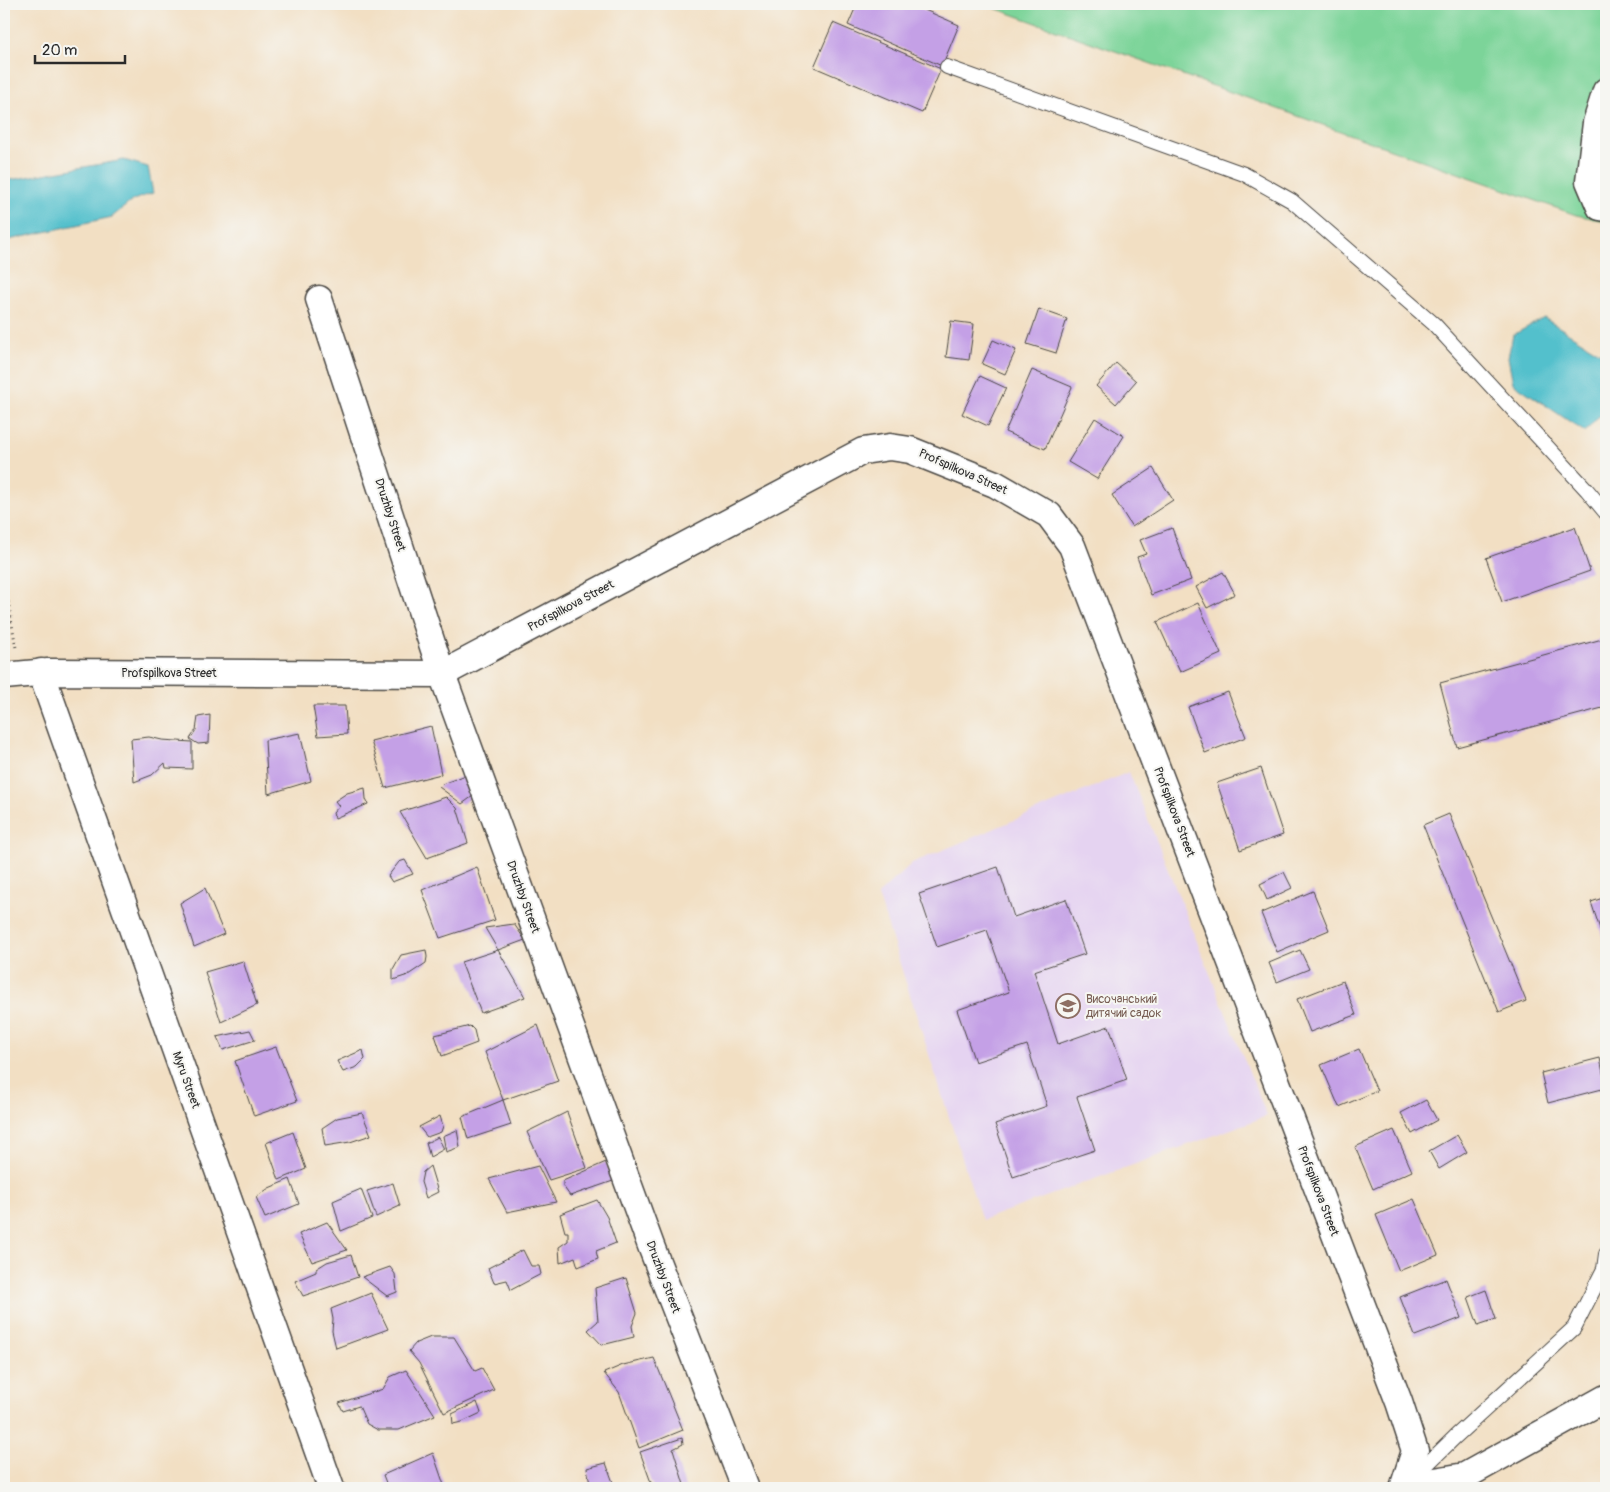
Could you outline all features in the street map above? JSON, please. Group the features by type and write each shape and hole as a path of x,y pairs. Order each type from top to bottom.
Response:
{"street":[{"path":"1606,91 1596,123 1589,181 1600,207 1606,208"},
{"name":"Druzhby Street","path":"320,299 442,674 650,1246 744,1488"},
{"name":"Profspilkova Street","path":"4,676 45,672 442,674 863,451 890,446 910,450 995,484 1048,515 1072,546 1399,1402 1415,1451 1403,1487"},
{"name":"Myru Street","path":"45,672 331,1488"},
{"path":"1403,1487 1465,1476 1606,1398"}],"lane":[{"path":"947,67 1244,174 1292,201 1434,324 1606,513"},
{"path":"1403,1487 1574,1328 1604,1270 1606,1254"}],"path":[{"path":"4,577 17,652 45,672"}],"shaded area":[{"name":"Височанський дитячий садок","path":"1129,772 1267,1116 982,1220 878,895 912,863"}],"green space":[{"path":"983,4 1606,4 1606,221 1576,215"}],"water":[{"path":"124,160 148,167 153,193 133,200 112,217 4,241 4,181"},
{"path":"1544,318 1606,356 1606,416 1599,416 1585,432 1513,383 1508,357 1513,335"}],"building":[{"path":"857,4 911,4 959,25 942,66 848,25"},
{"path":"833,23 941,69 922,113 814,67"},
{"path":"1039,309 1067,319 1056,353 1027,344"},
{"path":"951,321 974,324 969,360 946,357"},
{"path":"993,340 1016,350 1005,374 982,364"},
{"path":"1116,363 1136,381 1116,404 1096,386"},
{"path":"1032,370 1072,387 1045,449 1005,432"},
{"path":"980,376 1006,388 988,426 962,414"},
{"path":"1095,418 1124,436 1097,479 1068,462"},
{"path":"1153,468 1173,500 1132,527 1112,495"},
{"path":"1575,527 1590,571 1502,602 1486,558"},
{"path":"1172,528 1191,580 1151,595 1137,557 1146,554 1140,540"},
{"path":"1223,572 1235,594 1207,608 1196,587"},
{"path":"1198,603 1221,654 1180,672 1157,622"},
{"path":"1606,638 1606,707 1457,747 1440,683"},
{"path":"1228,692 1246,737 1205,753 1188,707"},
{"path":"313,706 345,706 347,734 318,736"},
{"path":"210,715 209,743 198,744 190,739 196,730 198,717"},
{"path":"431,726 441,774 385,788 371,741"},
{"path":"300,733 311,781 268,794 265,740"},
{"path":"149,737 192,742 192,769 166,768 165,763 152,775 134,782 131,739"},
{"path":"1261,768 1283,835 1240,850 1217,783"},
{"path":"466,775 473,796 462,804 439,787 442,784"},
{"path":"365,788 368,804 335,818 333,813 339,806 335,801 347,793"},
{"path":"446,797 457,808 468,843 427,858 400,812"},
{"path":"1449,814 1526,1001 1499,1012 1423,825"},
{"path":"405,860 413,874 392,882 388,876 399,862"},
{"path":"477,867 495,920 440,938 422,890"},
{"path":"998,867 1014,917 1066,899 1085,954 1034,971 1058,1044 1109,1026 1127,1080 1077,1097 1095,1150 1013,1177 995,1124 1047,1106 1027,1045 975,1062 957,1010 1009,992 987,930 937,947 919,894"},
{"path":"1284,872 1292,888 1267,900 1260,884"},
{"path":"205,888 224,934 194,947 180,903"},
{"path":"1313,891 1329,930 1277,952 1261,913"},
{"path":"1606,897 1606,947 1591,902"},
{"path":"514,924 525,940 498,950 485,928"},
{"path":"426,950 426,963 408,975 393,980 393,969 401,955"},
{"path":"498,950 525,997 481,1013 461,962"},
{"path":"1300,950 1309,969 1277,982 1269,963"},
{"path":"243,961 257,1005 221,1022 205,972"},
{"path":"1343,981 1356,1015 1310,1032 1297,999"},
{"path":"538,1025 558,1081 503,1100 485,1052"},
{"path":"470,1026 474,1030 477,1043 442,1056 435,1035"},
{"path":"250,1030 255,1040 223,1050 217,1037"},
{"path":"276,1047 297,1101 254,1116 235,1061"},
{"path":"1359,1049 1377,1091 1339,1107 1321,1065"},
{"path":"363,1050 365,1059 357,1067 343,1072 337,1061"},
{"path":"1600,1058 1606,1088 1548,1103 1541,1073"},
{"path":"503,1100 511,1125 468,1139 462,1117"},
{"path":"1426,1100 1437,1120 1412,1134 1401,1113"},
{"path":"567,1112 587,1168 549,1180 527,1132"},
{"path":"362,1113 371,1135 350,1142 325,1146 322,1128 337,1118"},
{"path":"440,1116 443,1126 441,1132 427,1137 419,1127"},
{"path":"457,1130 460,1147 446,1152 443,1136"},
{"path":"1394,1130 1412,1171 1373,1189 1355,1147"},
{"path":"293,1132 306,1169 279,1180 266,1143"},
{"path":"1457,1135 1467,1152 1439,1169 1429,1151"},
{"path":"438,1137 444,1149 430,1157 426,1143"},
{"path":"606,1162 613,1181 570,1196 563,1186 563,1181"},
{"path":"430,1166 438,1192 426,1198 421,1182 423,1172"},
{"path":"538,1166 556,1202 507,1212 489,1179"},
{"path":"290,1179 299,1204 265,1218 256,1197 269,1188"},
{"path":"393,1183 400,1206 376,1217 367,1191"},
{"path":"361,1189 372,1218 341,1231 333,1201"},
{"path":"1414,1199 1438,1255 1399,1271 1376,1215"},
{"path":"597,1200 607,1217 616,1243 596,1251 598,1259 578,1267 575,1257 560,1263 559,1247 568,1241 568,1232 565,1232 560,1214"},
{"path":"327,1222 347,1250 312,1262 299,1234"},
{"path":"523,1250 531,1266 539,1266 541,1274 511,1290 507,1280 494,1283 488,1268"},
{"path":"351,1255 358,1277 303,1296 295,1281 316,1272 316,1269 327,1262"},
{"path":"390,1267 395,1274 397,1292 387,1296 362,1277"},
{"path":"626,1278 637,1313 632,1326 634,1337 602,1345 588,1330 598,1321 595,1288"},
{"path":"1446,1279 1461,1318 1415,1336 1400,1297"},
{"path":"1486,1290 1496,1319 1478,1325 1468,1297"},
{"path":"371,1293 388,1329 336,1348 332,1331 333,1319 331,1309"},
{"path":"431,1337 454,1337 475,1371 482,1368 494,1390 444,1413 419,1363 409,1351 416,1343"},
{"path":"654,1358 683,1430 639,1448 619,1392 604,1373 623,1365"},
{"path":"406,1370 435,1415 399,1430 378,1430 367,1424 359,1406 343,1411 339,1403 383,1389 390,1377"},
{"path":"477,1402 481,1413 453,1424 452,1414"},
{"path":"682,1438 683,1444 673,1449 685,1488 653,1488 640,1452"},
{"path":"433,1453 445,1488 388,1488 383,1475"},
{"path":"606,1463 615,1488 582,1488 590,1483 587,1468"}],"place":[{"name":"Височанський дитячий садок","path":"1068,1006"}]}
